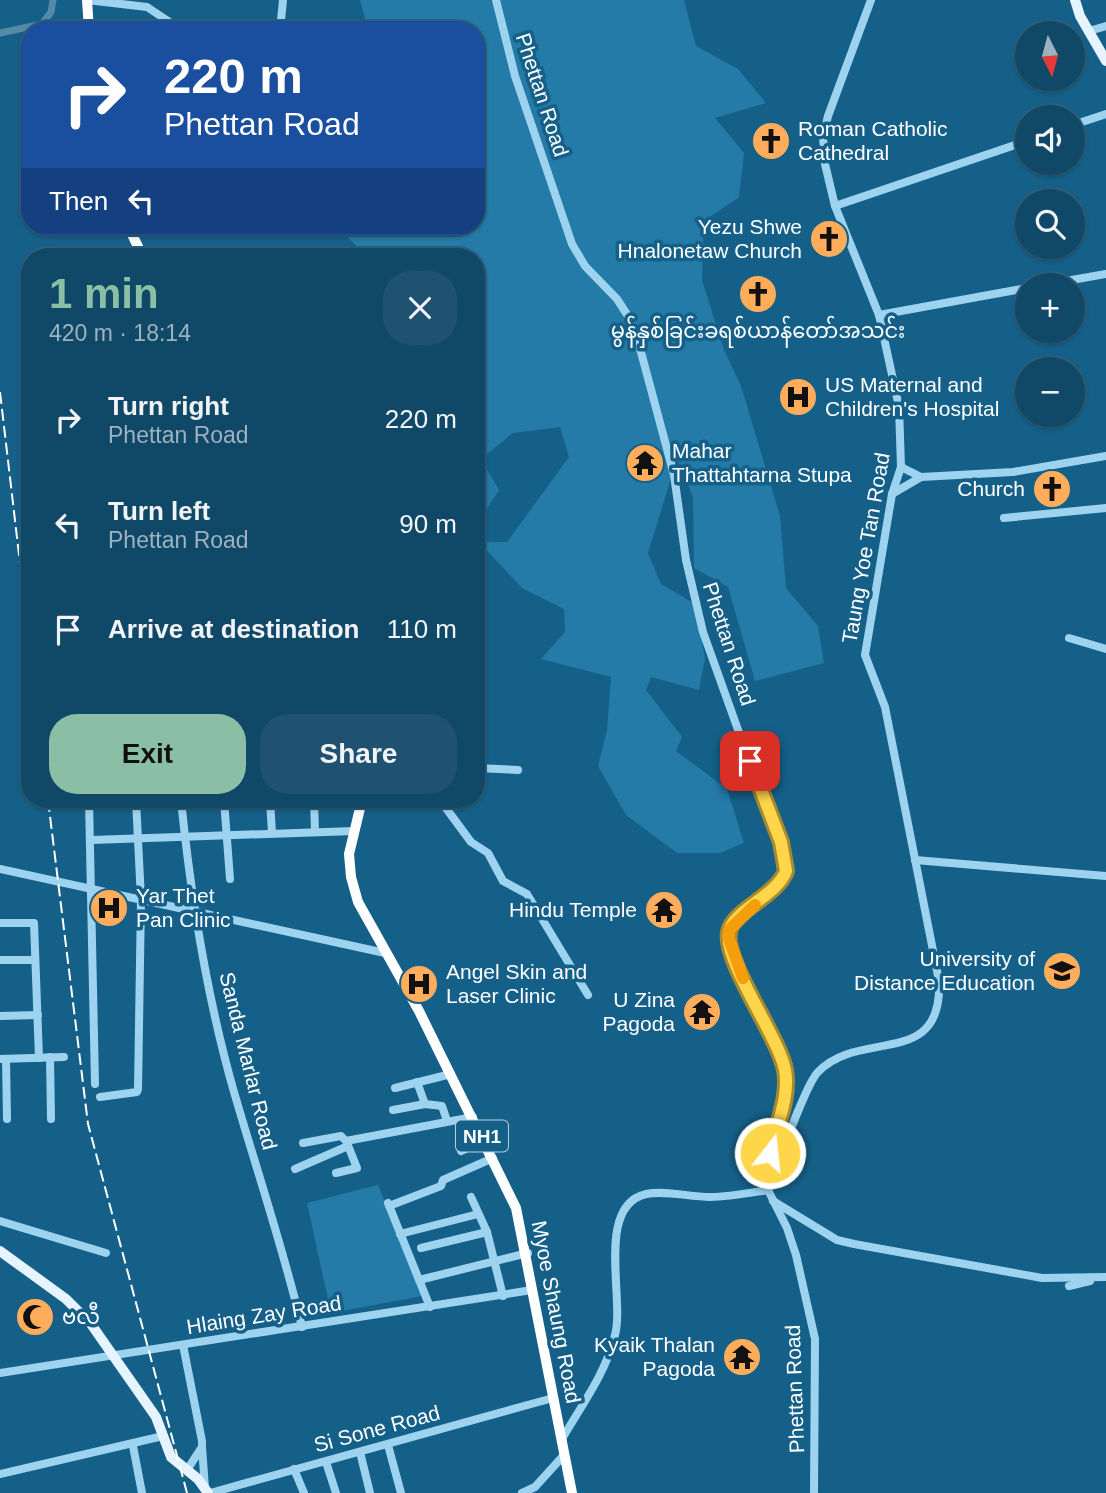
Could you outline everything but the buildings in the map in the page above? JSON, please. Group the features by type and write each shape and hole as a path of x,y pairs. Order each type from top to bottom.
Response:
{"highway":[{"path":"87,0 88,21"},
{"name":"Myoe Shaung Road","path":"360,808 349,854 351,877 362,911 451,1074 516,1208 528,1253 532,1290 572,1493"}],"main road":[{"path":"1075,0 1106,61"},
{"path":"0,1251 66,1299 91,1324 156,1417 172,1457 208,1491"}],"street":[{"path":"87,0 147,7 168,21"},
{"path":"281,21 283,0"},
{"name":"Phettan Road","path":"496,0 515,76 572,244 585,266 617,299 638,341 674,475 686,560 703,632 785,861 783,879 729,930 729,939 750,996 781,1057 785,1072 783,1107 766,1168 768,1190 796,1255 815,1339 814,1493"},
{"name":"Taung Yoe Tan Road","path":"768,1190 814,1075 834,1060 917,1037 929,1029 936,1017 939,981 885,707 865,655 892,494 901,467 899,407 879,315 835,206 825,164 823,137 871,0"},
{"path":"1089,31 1106,26"},
{"path":"1085,121 1106,114"},
{"path":"835,206 1015,145"},
{"path":"1085,278 1106,274"},
{"path":"879,315 1015,290"},
{"path":"892,494 921,477 1013,472 1106,456"},
{"path":"901,467 921,477"},
{"path":"1004,518 1106,508"},
{"path":"1069,638 1106,649"},
{"path":"485,768 518,770"},
{"path":"90,808 95,1084"},
{"path":"100,1097 137,1092 138,1089 141,899 136,808"},
{"name":"Sanda Marlar Road","path":"182,808 194,910 234,1090 282,1247 302,1327"},
{"path":"224,808 230,879"},
{"path":"270,808 272,833"},
{"path":"314,808 315,832"},
{"path":"446,808 471,842 488,853 497,874 527,894 588,995"},
{"path":"92,840 225,833 354,831"},
{"path":"915,860 1106,876"},
{"path":"0,869 385,953"},
{"path":"0,923 34,923 39,1058"},
{"path":"0,960 36,960"},
{"path":"0,1016 38,1015"},
{"path":"50,1057 51,1118"},
{"path":"7,1119 3,1059 64,1057"},
{"path":"395,1088 451,1074"},
{"path":"417,1082 425,1104"},
{"path":"393,1110 425,1104 442,1105 447,1121"},
{"path":"295,1169 347,1143 473,1117"},
{"path":"303,1143 341,1136 347,1143 357,1168 336,1173"},
{"path":"461,1151 485,1140"},
{"path":"430,1307 388,1203 441,1186 443,1180 493,1158"},
{"path":"562,1438 601,1373 617,1332 617,1225 632,1201 645,1195 723,1197 768,1190"},
{"path":"471,1197 487,1232 503,1296"},
{"path":"773,1201 838,1240 854,1244 1042,1278 1106,1277"},
{"path":"400,1234 478,1214"},
{"path":"0,1221 106,1253"},
{"path":"421,1248 487,1232"},
{"path":"419,1280 528,1253"},
{"path":"1069,1286 1106,1277"},
{"name":"Hlaing Zay Road","path":"0,1373 532,1290"},
{"path":"183,1345 208,1491"},
{"name":"Si Sone Road","path":"208,1491 326,1462 553,1398"},
{"path":"0,1474 133,1446 163,1436"},
{"path":"388,1445 401,1493"},
{"path":"133,1446 142,1493"},
{"path":"187,1469 202,1447"},
{"path":"360,1452 370,1493"},
{"path":"522,1493 535,1487 564,1455"},
{"path":"326,1462 336,1493"},
{"path":"294,1469 304,1493"}],"shaded area":[{"path":"360,0 684,0 696,46 738,69 766,103 715,118 744,153 739,197 704,221 702,280 724,350 741,386 780,516 786,588 818,626 824,663 755,681 728,587 694,568 693,497 677,459 648,553 661,584 695,604 705,658 699,690 651,677 646,690 682,737 676,751 727,789 744,843 720,853 677,853 626,815 598,766 607,730 611,677 541,659 565,632 564,609 522,588 485,548 485,542 507,542 569,457 560,427 513,433 485,456 485,248 358,248 346,235 485,235 485,21 366,21"},
{"path":"485,466 499,490 485,512"},
{"path":"378,1185 422,1296 331,1313 307,1203"}],"waterway":[{"path":"44,21 51,12 53,0"},
{"path":"0,33 21,28"}],"railway":[{"path":"0,392 21,572"},
{"path":"49,808 88,1124 187,1493"}],"slow traffic":[{"path":"743,978 729,939 729,930 733,923 755,905"}],"place":[{"name":"Roman Catholic Cathedral","path":"771,141"},
{"name":"Yezu Shwe Hnalonetaw Church","path":"829,239"},
{"name":"မွန်နှစ်ခြင်းခရစ်ယာန်တော်အသင်း","path":"758,294"},
{"name":"US Maternal and Children's Hospital","path":"798,397"},
{"name":"Mahar Thattahtarna Stupa","path":"645,463"},
{"name":"Church","path":"1052,489"},
{"name":"Yar Thet Pan Clinic","path":"109,908"},
{"name":"Hindu Temple","path":"664,910"},
{"name":"University of Distance Education","path":"1062,971"},
{"name":"Angel Skin and Laser Clinic","path":"419,984"},
{"name":"U Zina Pagoda","path":"702,1012"},
{"name":"ဗလီ","path":"35,1317"},
{"name":"Kyaik Thalan Pagoda","path":"742,1357"}],"route":[{"path":"750,761 781,842 786,871 777,886 733,923 729,930 729,939 750,996 781,1057 785,1072 783,1107 770,1153"}]}
